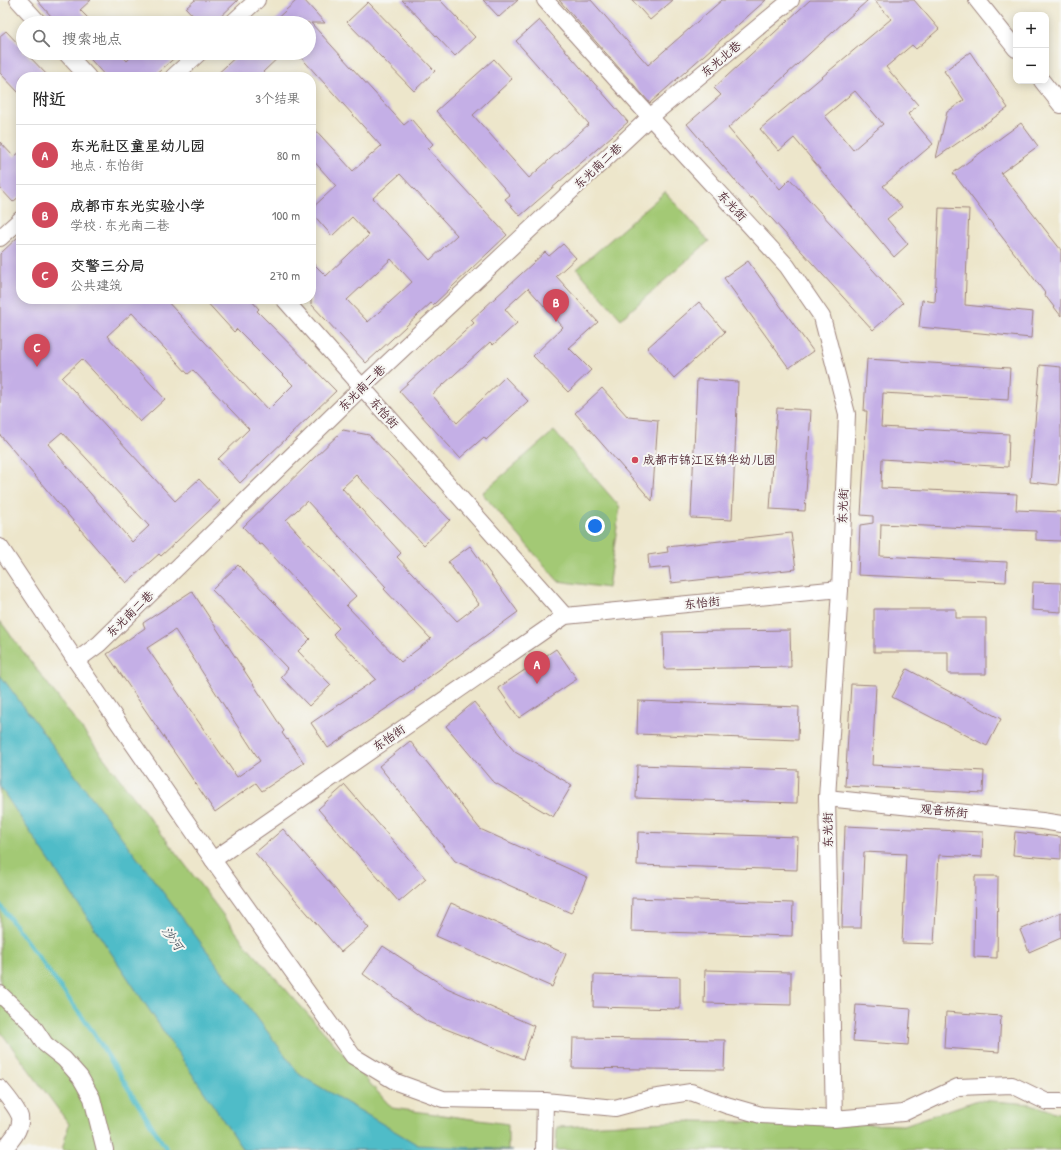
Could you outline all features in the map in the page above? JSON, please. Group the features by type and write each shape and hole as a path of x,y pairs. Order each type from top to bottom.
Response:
{"street":[{"path":"18,0 33,16"},
{"path":"240,16 257,0"},
{"name":"东光街","path":"545,0 787,266 822,317 847,414 840,589 827,798 834,1120"},
{"name":"东光北巷","path":"650,117 792,0"},
{"path":"977,0 1015,48"},
{"path":"72,60 83,72"},
{"path":"178,72 191,60"},
{"path":"1044,84 1061,105"},
{"name":"东光南二巷","path":"76,661 99,644 362,387 650,117"},
{"path":"0,238 16,223"},
{"name":"东怡街","path":"288,304 565,616"},
{"path":"0,547 76,661 213,860 353,1056 396,1082 443,1098 544,1101 615,1108 652,1098 691,1092 761,1114 834,1120 903,1113 958,1087 1012,1085 1047,1102 1061,1102"},
{"name":"东怡街","path":"213,860 565,616 840,589"},
{"name":"观音桥街","path":"827,798 1061,824"},
{"path":"0,994 31,1023 45,1044 64,1059 80,1077 92,1098 105,1150"},
{"path":"0,1088 13,1105 20,1118 17,1133 10,1144 2,1150"},
{"path":"544,1101 544,1150"}],"green space":[{"path":"665,192 709,241 621,319 577,269"},
{"path":"554,431 620,507 608,588 558,581 482,493"},
{"path":"0,621 246,945 392,1108 508,1124 508,1150 62,1150 69,1124 0,1031"},
{"path":"978,1100 1031,1104 1061,1114 1061,1150 556,1150 557,1127 693,1121 904,1125"}],"water":[{"name":"沙河","path":"0,675 300,1075 418,1145 513,1150 243,1150 0,787"}],"building":[{"path":"37,0 91,0 80,10 86,16 51,16"},
{"path":"195,0 238,0 221,16 193,16 186,8"},
{"path":"297,0 304,0 325,23 316,23 316,16 280,16"},
{"path":"402,0 440,0 475,37 455,56"},
{"path":"483,0 518,0 499,17"},
{"path":"559,0 591,0 648,65 722,0 766,0 650,103"},
{"path":"632,0 673,0 650,20"},
{"path":"810,0 868,0 728,128 780,189 790,179 903,303 873,330 752,197 751,199 687,124 721,95 714,88"},
{"path":"874,0 914,0 939,29 916,49 912,45 886,67 918,105 908,114 933,144 883,186 902,207 887,219 908,244 894,257 794,138 779,151 760,129 891,19","holes":["855,91 883,124 853,150 825,116"]},
{"path":"368,2 435,71 414,91 347,22"},
{"path":"539,20 628,122 520,216 505,199 510,195 436,111 494,59 512,79 473,115 529,178 589,124 516,41"},
{"path":"316,28 404,125 411,119 433,144 428,149 507,235 433,305 431,303 366,363 311,304 316,304 316,266 326,276 369,235 352,217 332,236 316,218 316,204 336,186 316,164 316,130 353,171 381,146 316,74 316,72 314,72 303,60 316,60","holes":["400,174 457,235 430,260 373,198","391,259 412,282 368,322 347,300"]},
{"path":"6,31 16,42 16,60 33,60 44,72 16,72 16,90 0,73 0,36"},
{"path":"970,52 1008,108 936,158 947,112 964,100 944,71"},
{"path":"91,60 172,60 159,72 102,72"},
{"path":"232,60 276,60 263,72 219,72"},
{"path":"1021,123 1038,146 1001,173 1061,250 1061,316 953,173"},
{"path":"0,142 14,157 16,155 16,199 13,202 0,188"},
{"path":"939,208 969,209 965,305 1033,312 1031,338 919,327 922,300 935,302"},
{"path":"16,239 16,304 170,304 268,410 293,385 237,329 234,332 209,304 254,304 259,309 257,311 336,391 240,483 218,459 249,429 193,370 188,374 132,313 107,336 165,399 140,422 82,359 62,378 175,501 199,479 220,501 161,556 159,554 126,583 0,435 0,254","holes":["62,432 149,526 132,542 48,444"]},
{"path":"563,244 576,258 556,276 598,322 569,348 591,370 568,392 533,356 563,327 528,288 505,309 517,323 493,345 490,342 432,395 457,423 505,377 528,401 486,440 484,437 460,458 399,391 474,323 471,320 545,252 549,256"},
{"path":"748,261 813,351 789,368 724,278"},
{"path":"699,302 725,332 674,378 647,348"},
{"path":"867,359 1010,368 1008,400 883,393 881,427 1009,434 1008,467 882,459 881,488 1017,494 1016,510 1061,512 1061,541 1036,540 1036,531 881,524 880,556 1007,562 1006,582 858,575 860,525 873,523 873,516 861,515 867,411 864,411"},
{"path":"1040,365 1061,367 1061,452 1058,485 1030,482"},
{"path":"697,379 738,382 732,520 691,518"},
{"name":"成都市锦江区锦华幼儿园","path":"602,388 628,417 658,420 652,501 575,413"},
{"path":"777,408 811,410 805,511 770,509"},
{"path":"343,430 369,435 450,520 424,545 356,475 342,488 401,553 397,557 457,621 479,604 448,562 470,546 518,612 414,688 415,689 328,748 311,723 376,679 333,634 339,628 262,544 260,545 243,527","holes":["307,501 386,587 384,589 431,639 401,662 346,605 356,596 286,520"]},
{"path":"791,533 796,569 671,583 669,567 649,569 648,555 668,552 667,547"},
{"path":"238,565 310,639 298,651 331,685 309,706 281,677 288,669 212,590"},
{"path":"1033,582 1061,583 1061,612 1032,610"},
{"path":"192,591 284,731 282,733 287,740 288,739 304,763 262,791 256,783 215,812 107,654 145,628 143,623","holes":["175,630 260,761 237,777 147,648"]},
{"path":"874,609 956,609 956,618 986,618 986,674 948,674 948,652 874,652"},
{"path":"790,630 791,667 664,669 663,632"},
{"path":"556,649 577,679 519,718 498,688"},
{"path":"907,669 1001,719 987,746 892,697"},
{"path":"851,684 876,685 872,765 984,771 983,793 845,786"},
{"path":"638,701 799,707 798,740 637,734"},
{"path":"474,702 515,752 572,785 553,817 492,781 446,726"},
{"path":"410,741 480,829 587,877 571,913 455,861 379,766"},
{"path":"637,765 798,770 797,803 636,798"},
{"path":"345,785 426,879 399,902 318,809"},
{"path":"845,826 983,832 982,857 939,855 934,944 902,943 906,854 864,852 861,928 842,928"},
{"path":"283,829 369,928 341,952 255,853"},
{"path":"638,832 798,837 797,870 637,865"},
{"path":"1015,832 1061,837 1061,859 1013,855"},
{"path":"975,876 998,876 997,958 974,957"},
{"path":"632,898 793,903 792,936 631,931"},
{"path":"451,903 566,954 552,987 436,936"},
{"path":"1061,912 1061,938 1029,952 1020,930"},
{"path":"383,946 447,988 534,1026 523,1059 428,1022 363,974"},
{"path":"705,970 791,972 791,1005 704,1003"},
{"path":"594,975 680,977 680,1009 593,1007"},
{"path":"856,1005 911,1009 908,1045 853,1041"},
{"path":"946,1012 1001,1016 999,1052 944,1048"},
{"path":"573,1038 725,1040 724,1070 572,1068"}],"waterway":[{"path":"0,905 91,1029 167,1150"}],"place":[{"name":"成都市东光实验小学","path":"556,322"},
{"name":"交警三分局","path":"37,367"},
{"name":"成都市锦江区锦华幼儿园","path":"635,460"},
{"name":"东光社区童星幼儿园","path":"537,684"}]}
